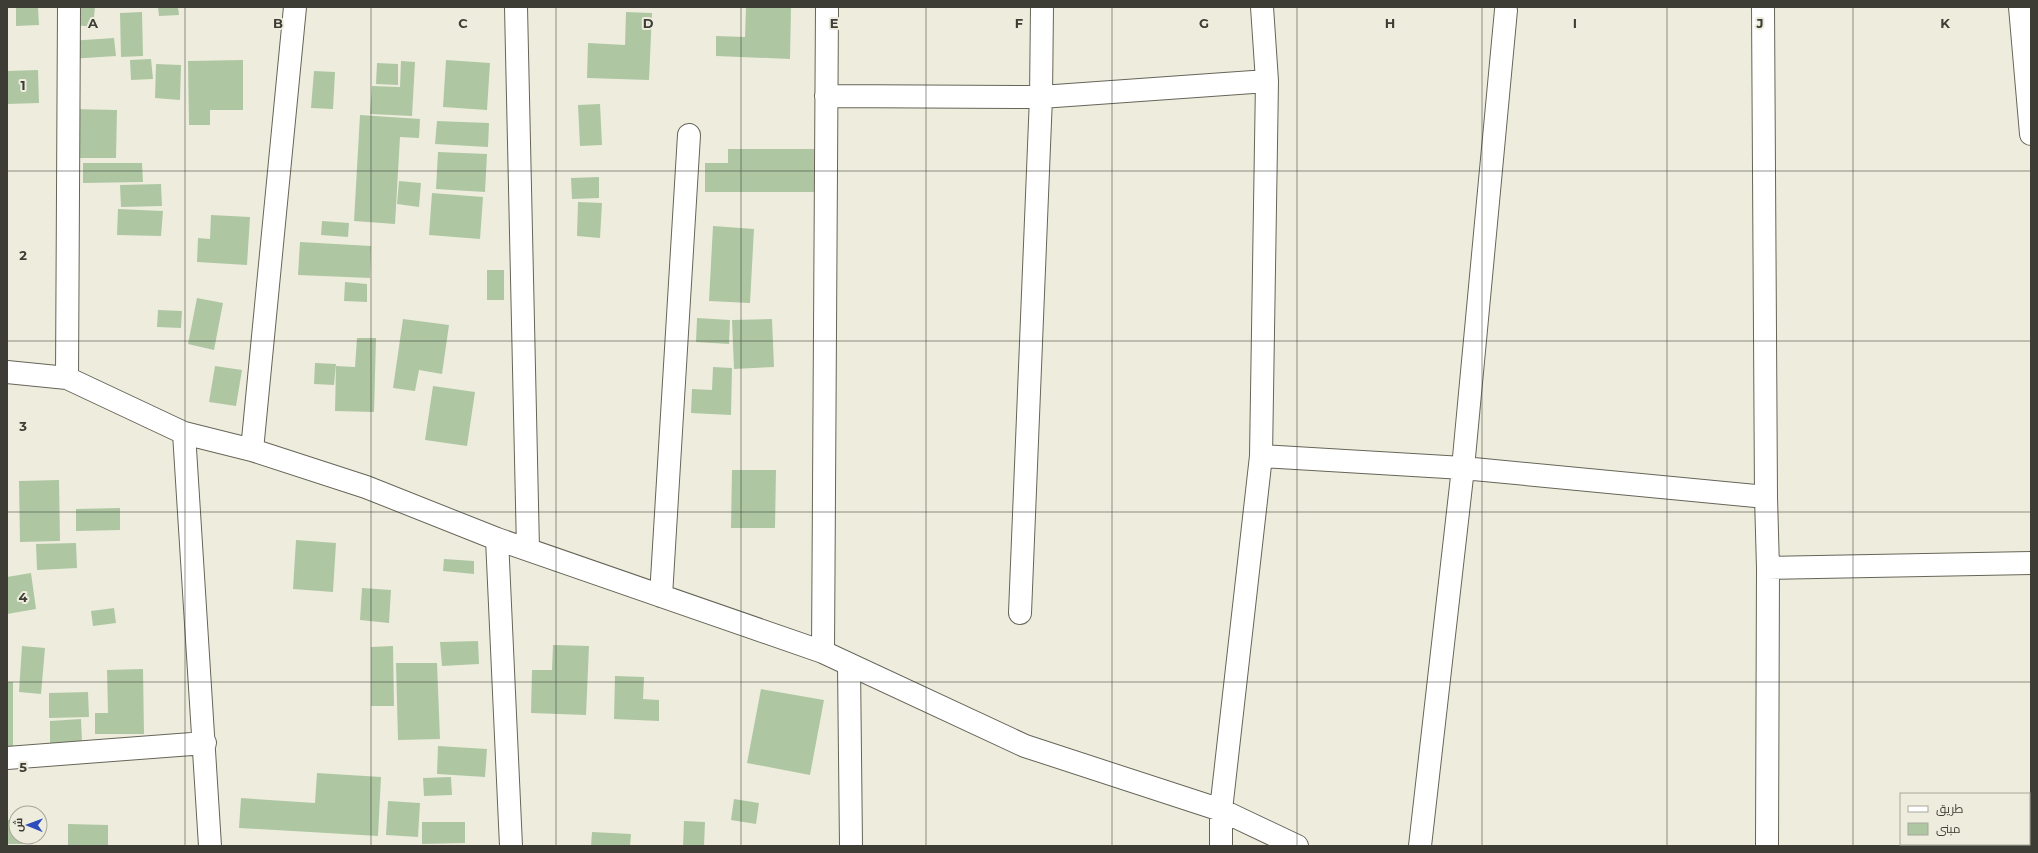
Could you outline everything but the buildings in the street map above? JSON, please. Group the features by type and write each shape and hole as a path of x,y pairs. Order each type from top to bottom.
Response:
{"street":[{"path":"67,378 69,7"},
{"path":"252,450 295,7"},
{"path":"516,7 528,549"},
{"path":"823,652 827,7"},
{"path":"1020,613 1041,97 1042,7"},
{"path":"1221,846 1221,810 1260,456 1267,81 1262,7"},
{"path":"1763,7 1766,497 1768,568 1767,846"},
{"path":"2020,7 2031,134"},
{"path":"1420,846 1463,468 1506,10"},
{"path":"826,96 1041,97 1267,81"},
{"path":"661,596 689,135"},
{"path":"7,372 67,378 184,433 252,450 366,488 497,539 823,652 1024,746 1221,810 1297,846"},
{"path":"184,433 205,743 210,846"},
{"path":"1260,456 1463,468 1766,497"},
{"path":"497,539 511,846"},
{"path":"1768,568 2031,563"},
{"path":"849,665 851,846"},
{"path":"7,758 205,743"}]}
